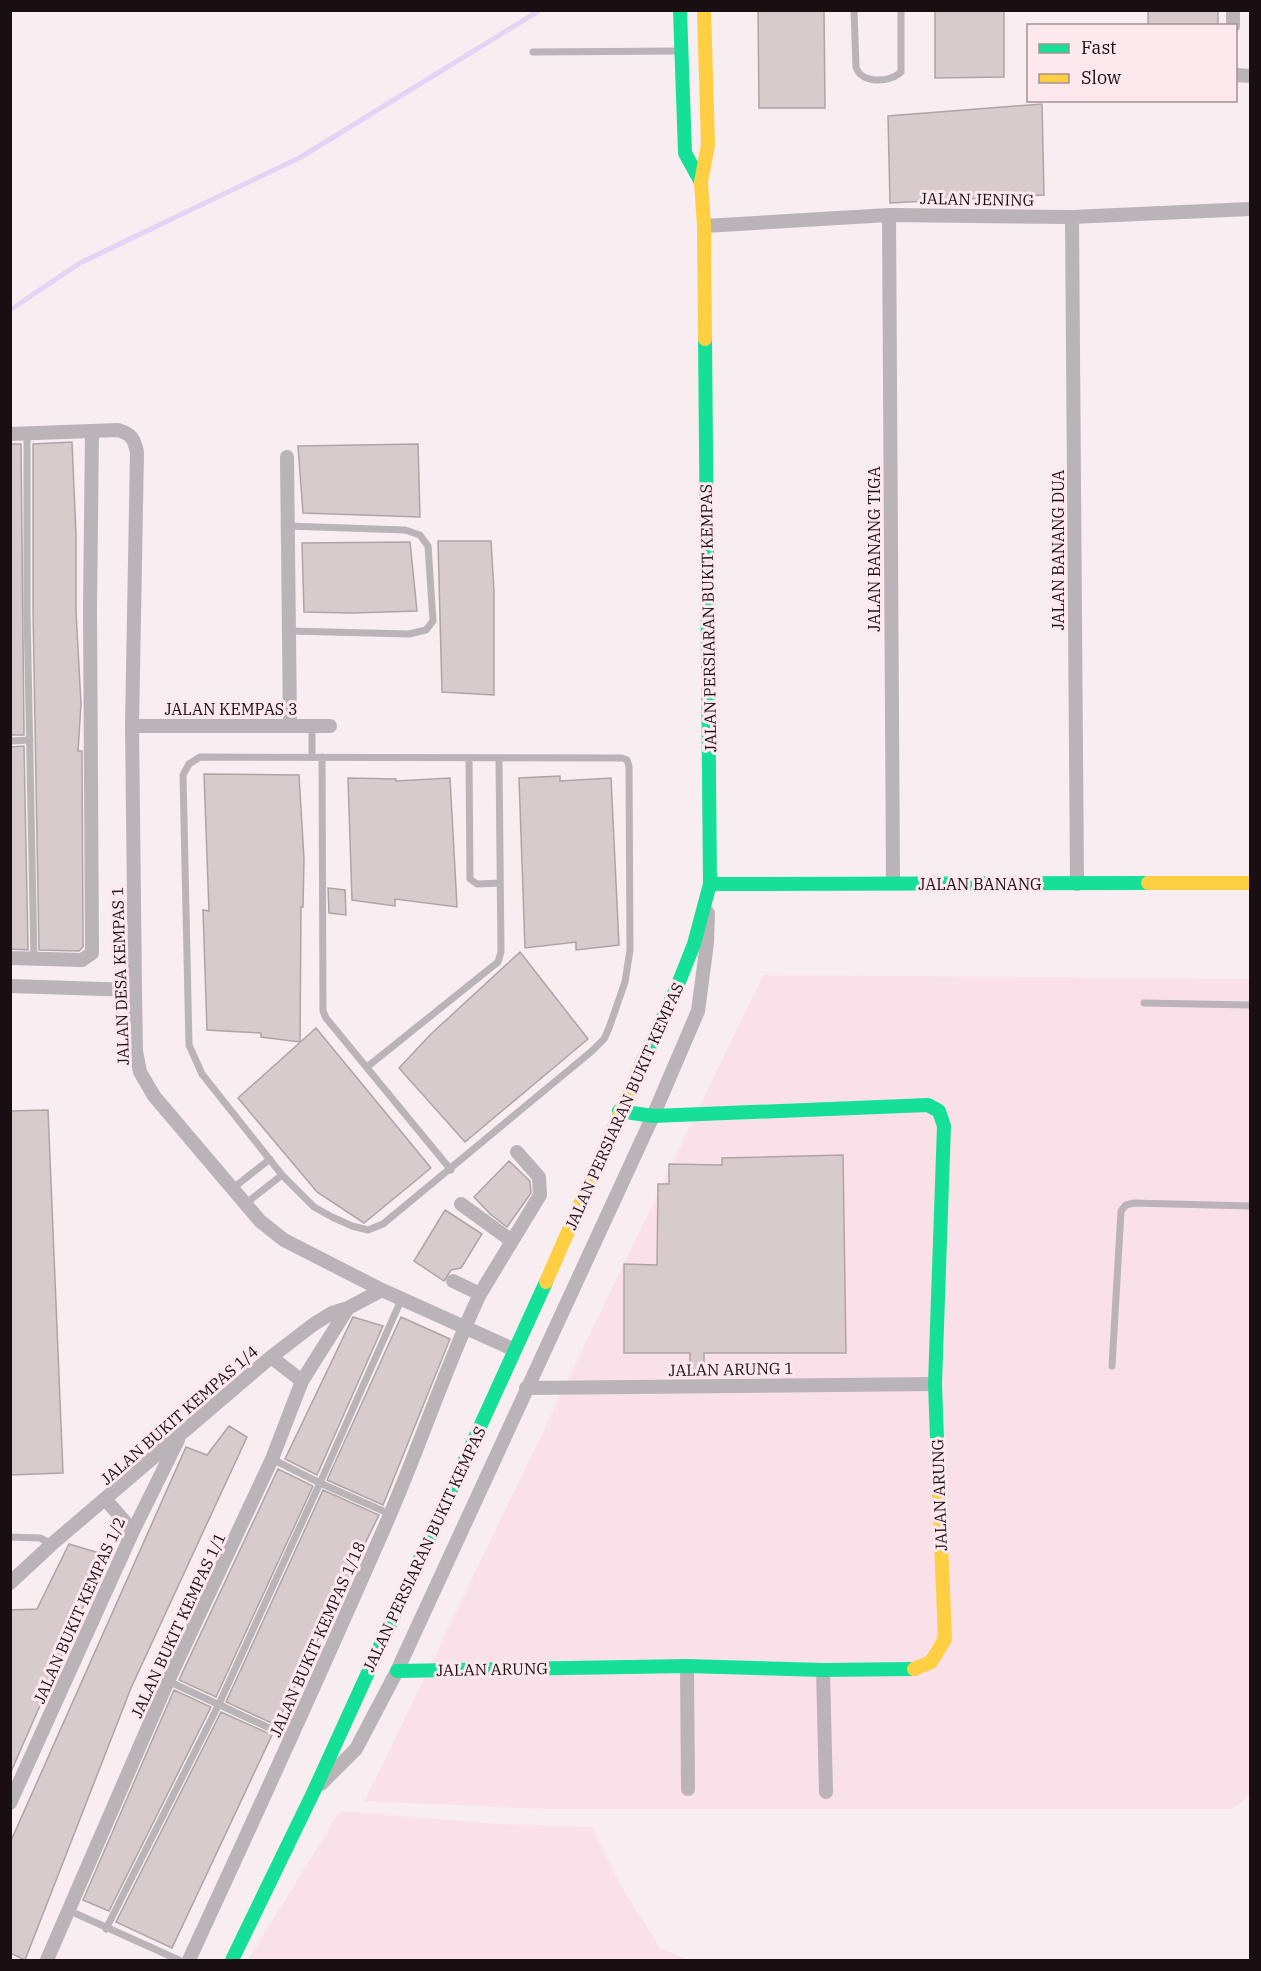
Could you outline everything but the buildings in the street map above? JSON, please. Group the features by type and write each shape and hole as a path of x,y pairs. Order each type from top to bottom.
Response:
{"street":[{"name":"JALAN PERSIARAN BUKIT KEMPAS","path":"680,10 685,153 702,182"},
{"name":"JALAN PERSIARAN BUKIT KEMPAS","path":"232,1960 314,1791 515,1350 619,1111 677,987 694,944 710,884 702,182 708,145 704,10"},
{"name":"JALAN JENING","path":"704,226 889,214 1072,217 1251,209"},
{"name":"JALAN BANANG TIGA","path":"889,214 893,883"},
{"name":"JALAN BANANG DUA","path":"1072,217 1077,884"},
{"name":"JALAN DESA KEMPAS 1","path":"92,431 118,430 134,438 138,467 132,726 136,1051 140,1072 154,1096 232,1189 260,1221 284,1240 382,1290 515,1350"},
{"path":"10,434 92,431 90,609 92,953 82,960 10,958"},
{"path":"287,457 290,726"},
{"name":"JALAN KEMPAS 3","path":"132,726 330,726"},
{"name":"JALAN BANANG","path":"710,884 1251,883"},
{"path":"314,1791 356,1749 397,1671 653,1116 698,1011 707,943 710,884"},
{"path":"10,986 135,990"},
{"name":"JALAN ARUNG","path":"397,1671 687,1666 913,1670 931,1662 945,1639 935,1384 944,1126 939,1111 928,1105 653,1116 619,1111"},
{"name":"JALAN BUKIT KEMPAS 1/18","path":"189,1960 390,1514 480,1293 540,1195 539,1177 517,1152"},
{"path":"461,1204 512,1241"},
{"path":"453,1281 480,1293"},
{"name":"JALAN BUKIT KEMPAS 1/4","path":"10,1582 271,1357 332,1313 348,1308 382,1290"},
{"name":"JALAN BUKIT KEMPAS 1/1","path":"47,1960 168,1681 272,1459 302,1381 348,1308"},
{"path":"271,1357 302,1381"},
{"name":"JALAN ARUNG 1","path":"526,1388 935,1384"},
{"name":"JALAN BUKIT KEMPAS 1/2","path":"10,1803 133,1531 182,1433"},
{"path":"106,1500 133,1531"},
{"path":"687,1666 688,1790"},
{"path":"823,1670 826,1792"}],"lane":[{"path":"854,10 856,67 862,78 869,79 890,78 901,72 901,10"},
{"path":"533,52 682,51"},
{"path":"27,434 27,610 34,960"},
{"path":"287,526 405,530 420,535 428,546 432,621 426,630 409,634 289,631"},
{"path":"312,726 312,757"},
{"path":"10,741 30,740"},
{"path":"200,757 312,757 621,758 627,760 629,766 630,950 625,982 609,1029 603,1039 451,1170 383,1224 368,1230 352,1226 314,1207 282,1175 202,1074 189,1045 183,775 189,764 200,757"},
{"path":"322,757 323,1011 326,1018 451,1170"},
{"path":"469,758 470,879 477,884 500,883"},
{"path":"368,1067 498,962 501,952 499,758"},
{"path":"1144,1003 1251,1005"},
{"path":"232,1189 270,1160"},
{"path":"245,1204 282,1175"},
{"path":"1113,1366 1121,1210 1126,1205 1134,1203 1251,1206"},
{"path":"106,1929 219,1704 402,1298"},
{"path":"272,1459 390,1514"},
{"path":"10,1537 40,1538 52,1544"},
{"path":"168,1681 291,1738"},
{"path":"70,1911 179,1960"}],"shaded area":[{"path":"763,975 1250,979 1250,1795 1232,1809 541,1809 365,1801"},
{"path":"340,1811 498,1824 592,1827 617,1879 660,1948 688,1960 248,1960"}],"waterway":[{"path":"10,310 80,263 301,157 537,12"}],"traffic: fast":[{"path":"680,10 685,153 701,182"},
{"path":"641,1065 694,944 710,884 705,339"},
{"path":"710,884 1148,883"},
{"path":"619,1111 653,1116 928,1105 939,1111 944,1126 935,1384 939,1493"},
{"path":"232,1960 314,1791 546,1282"},
{"path":"397,1671 687,1666 823,1670 914,1669"}],"traffic: slow":[{"path":"704,10 708,145 701,182 704,226 705,339"},
{"path":"1148,883 1250,883"},
{"path":"546,1282 641,1065"},
{"path":"914,1669 931,1662 945,1639 939,1493"}]}
